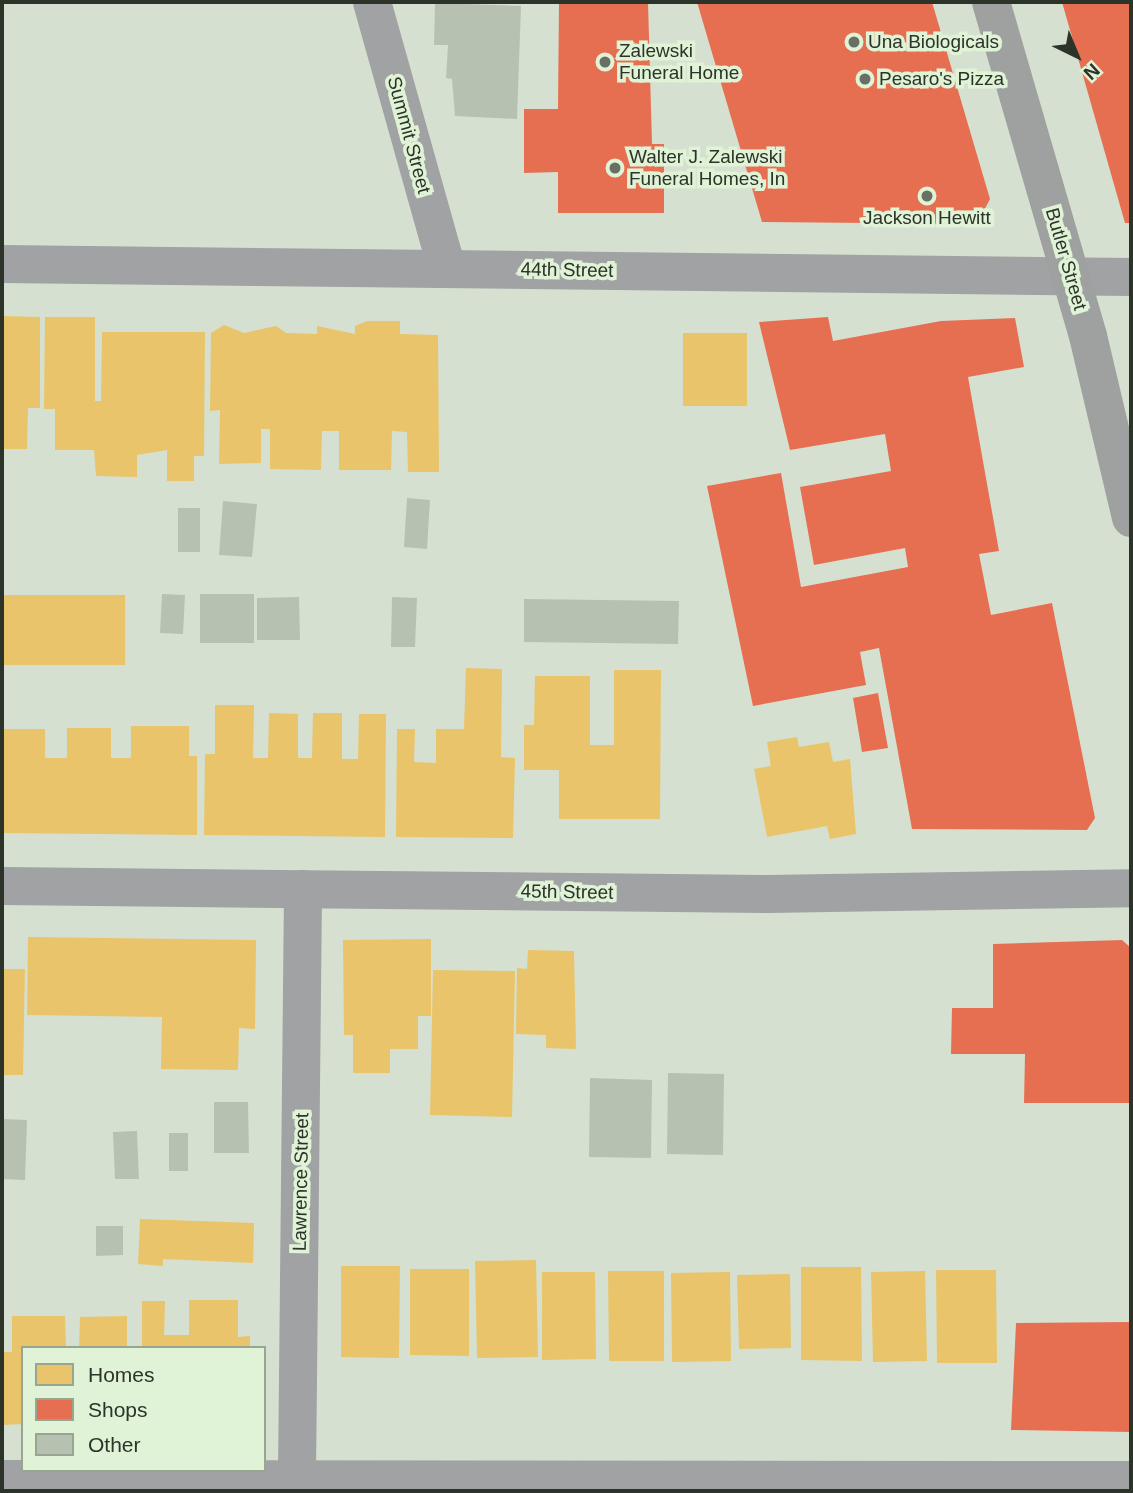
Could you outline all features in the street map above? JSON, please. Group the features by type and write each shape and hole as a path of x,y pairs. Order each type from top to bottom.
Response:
{"main road":[{"name":"Butler Street","path":"991,2 1071,277 1131,518"}],"street":[{"name":"Summit Street","path":"372,2 447,268"},
{"name":"44th Street","path":"2,264 1131,277"},
{"name":"45th Street","path":"2,886 767,894 1131,888"},
{"name":"Lawrence Street","path":"297,1475 303,890"},
{"path":"2,1479 297,1475 1131,1480"}],"building: Homes":[{"path":"2,316 40,317 40,408 28,408 27,449 2,449"},
{"path":"45,317 95,317 95,401 101,401 102,332 205,332 204,456 194,456 194,481 167,481 167,450 137,455 137,477 96,476 94,450 55,450 55,409 44,409"},
{"path":"367,321 400,321 400,334 438,335 439,472 408,472 407,432 392,431 391,470 339,470 339,431 322,431 321,470 270,469 270,429 261,429 261,463 219,464 220,410 210,411 211,333 224,325 244,333 276,326 286,333 317,334 317,326 355,334 355,326"},
{"path":"683,333 747,333 747,406 683,406"},
{"path":"2,595 125,595 125,665 2,665"},
{"path":"466,668 502,669 501,757 515,758 513,838 396,837 397,729 415,729 414,762 436,763 436,729 464,729"},
{"path":"614,670 661,670 660,819 559,819 559,770 524,770 524,725 534,725 535,676 590,676 590,745 614,745"},
{"path":"215,705 254,705 253,758 268,758 269,713 298,714 298,758 312,758 313,713 342,713 342,759 358,759 359,714 386,714 385,837 204,835 205,754 215,754"},
{"path":"131,726 189,726 189,756 197,756 197,835 2,833 2,729 45,729 45,758 67,758 67,728 111,728 111,758 131,758"},
{"path":"797,737 799,747 829,742 833,762 850,759 856,834 830,839 827,826 767,837 754,769 771,766 767,742"},
{"path":"28,937 256,940 255,1029 239,1028 238,1070 161,1069 162,1017 27,1015"},
{"path":"431,939 431,1016 418,1016 418,1049 390,1049 390,1073 353,1073 353,1035 344,1035 343,940"},
{"path":"528,950 574,951 576,1049 546,1048 546,1035 516,1034 517,968 527,969"},
{"path":"2,969 25,969 23,1075 2,1075"},
{"path":"433,970 515,971 512,1117 430,1115"},
{"path":"140,1219 254,1223 253,1263 163,1259 163,1266 138,1264"},
{"path":"536,1260 538,1357 477,1358 475,1261"},
{"path":"341,1266 400,1266 399,1358 341,1357"},
{"path":"801,1267 861,1267 862,1361 801,1360"},
{"path":"410,1269 469,1269 469,1356 410,1355"},
{"path":"936,1270 996,1270 997,1363 937,1363"},
{"path":"608,1271 664,1271 664,1361 609,1361"},
{"path":"925,1271 927,1361 873,1362 871,1272"},
{"path":"542,1272 595,1272 596,1359 542,1360"},
{"path":"730,1272 731,1361 672,1362 671,1273"},
{"path":"790,1274 791,1348 739,1349 737,1275"},
{"path":"189,1300 238,1300 238,1337 250,1336 250,1346 142,1346 142,1301 165,1301 164,1335 189,1335"},
{"path":"12,1316 65,1316 66,1346 21,1346 21,1424 2,1425 2,1352 12,1352"},
{"path":"127,1316 127,1346 79,1346 80,1317"}],"building: Shops":[{"name":"Zalewski Funeral Home","path":"559,2 648,2 652,144 664,144 664,213 558,213 558,172 524,173 524,109 558,109"},
{"path":"697,2 932,2 990,199 977,224 762,222"},
{"path":"1062,2 1131,2 1131,223 1125,223"},
{"path":"828,317 833,341 941,321 1015,318 1024,367 968,377 999,551 979,554 991,615 1052,603 1095,818 1087,830 912,829 879,648 860,652 866,685 753,706 707,486 781,473 801,587 908,567 905,548 814,565 800,487 891,471 885,434 790,450 759,322"},
{"path":"878,693 888,748 862,752 853,698"},
{"path":"1122,940 1131,948 1131,1103 1024,1103 1025,1054 951,1054 952,1008 993,1008 993,944"},
{"path":"1131,1322 1131,1432 1011,1430 1016,1323"}],"building: Other":[{"path":"435,3 521,6 517,119 455,116 452,79 446,78 448,45 434,45"},
{"path":"407,498 430,500 427,549 404,547"},
{"path":"223,501 257,504 252,557 219,555"},
{"path":"178,508 200,508 200,552 178,552"},
{"path":"162,594 185,595 183,634 160,633"},
{"path":"200,594 254,594 254,643 200,643"},
{"path":"299,597 300,640 257,640 257,598"},
{"path":"392,597 417,598 415,647 391,647"},
{"path":"524,599 679,601 678,644 524,642"},
{"path":"668,1073 724,1074 723,1155 667,1154"},
{"path":"590,1078 652,1080 651,1158 589,1157"},
{"path":"214,1102 248,1102 249,1153 214,1153"},
{"path":"2,1119 27,1120 25,1180 2,1179"},
{"path":"137,1131 139,1179 115,1179 113,1132"},
{"path":"169,1133 188,1133 188,1171 169,1171"},
{"path":"96,1226 123,1226 123,1255 96,1256"}],"place":[{"name":"Una Biologicals","path":"854,42"},
{"name":"Zalewski Funeral Home","path":"605,62"},
{"name":"Pesaro's Pizza","path":"865,79"},
{"name":"Walter J. Zalewski Funeral Homes, In","path":"615,168"},
{"name":"Jackson Hewitt","path":"927,196"}]}
